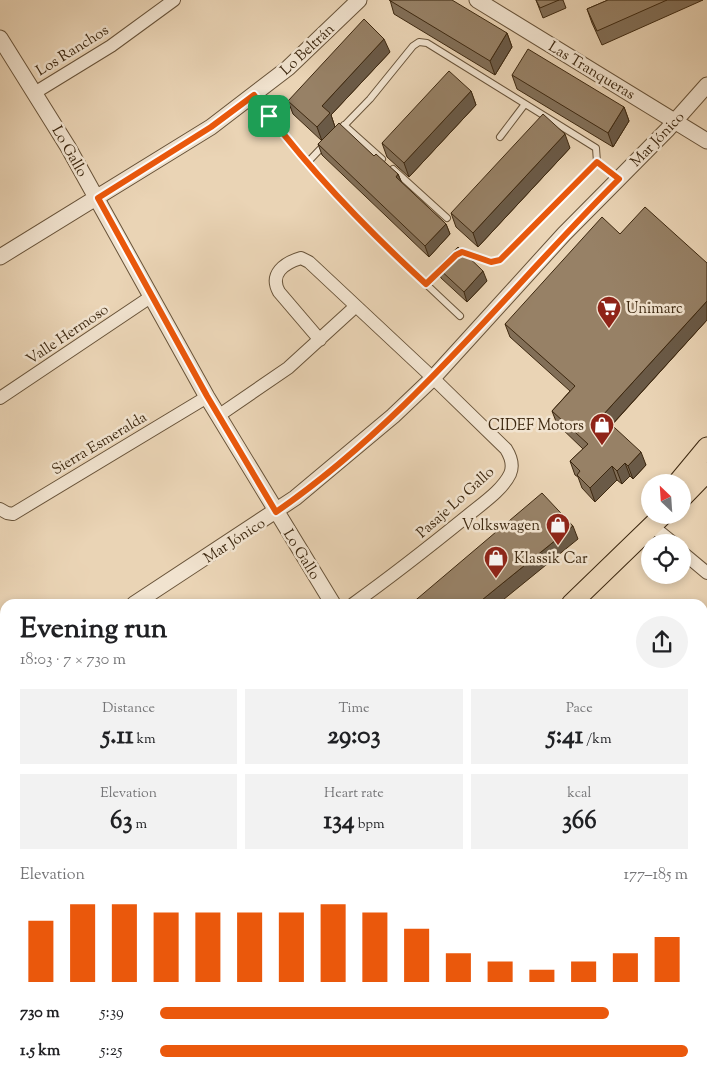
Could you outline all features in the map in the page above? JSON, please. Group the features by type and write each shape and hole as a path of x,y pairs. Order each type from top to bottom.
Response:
{"main road":[{"path":"685,474 707,447"},
{"path":"691,489 707,472"},
{"path":"576,599 651,524"}],"street":[{"name":"Los Ranchos","path":"36,92 111,46 174,0"},
{"name":"Lo Beltrán","path":"0,258 211,127 288,68 359,0"},
{"name":"Las Tranqueras","path":"477,0 707,141"},
{"name":"Lo Gallo","path":"0,38 36,92 98,198 218,416 330,599"},
{"name":"Mar Jónico","path":"142,599 276,512 338,464 433,378 564,234 675,121 707,85"},
{"name":"Pasaje Lo Gallo","path":"320,340 274,283 276,274 283,266 300,258 309,262 433,378 506,449 512,464 505,482 477,508 405,568 360,599"},
{"name":"Valle Hermoso","path":"0,398 152,296"},
{"path":"218,416 261,388 320,340 356,306"},
{"name":"Sierra Esmeralda","path":"3,511 14,514 207,396"},
{"path":"691,560 707,573"}],"lane":[{"path":"307,163 370,99 413,46 419,42 426,43 596,148 597,162 619,179"},
{"path":"254,95 307,163 380,242 460,316"},
{"path":"500,138 525,104"},
{"path":"344,125 447,218"},
{"path":"426,284 456,255 462,252 491,262 500,260 597,162"}],"building":[{"path":"389,0 452,0 507,33 490,61"},
{"path":"536,0 559,0 540,8"},
{"path":"608,0 667,0 597,31 587,9"},
{"path":"364,19 384,39 322,106 330,113 317,127 288,101"},
{"path":"528,49 624,107 608,133 512,75"},
{"path":"449,71 471,91 404,163 382,143"},
{"path":"543,114 565,134 473,233 451,213"},
{"path":"339,123 374,156 376,154 398,174 396,177 446,224 425,246 318,144"},
{"name":"Unimarc","path":"645,207 707,263 707,301 602,416 641,452 628,466 625,463 617,471 612,466 590,488 577,475 580,471 570,461 588,444 552,411 575,386 505,324 602,217 620,234"},
{"path":"458,247 483,271 464,292 437,267"},
{"path":"542,493 573,526 483,599 417,599"}],"place":[{"name":"Unimarc","path":"609,329"},
{"name":"CIDEF Motors","path":"602,446"},
{"name":"Volkswagen","path":"558,546"},
{"name":"Klassik Car","path":"496,579"}],"route":[{"path":"254,95 269,116 307,163 380,242 426,284 456,255 462,252 470,253 491,262 500,260 597,162 619,179 564,234 433,378 338,464 276,512 207,396 98,198 163,159 254,95"}]}
